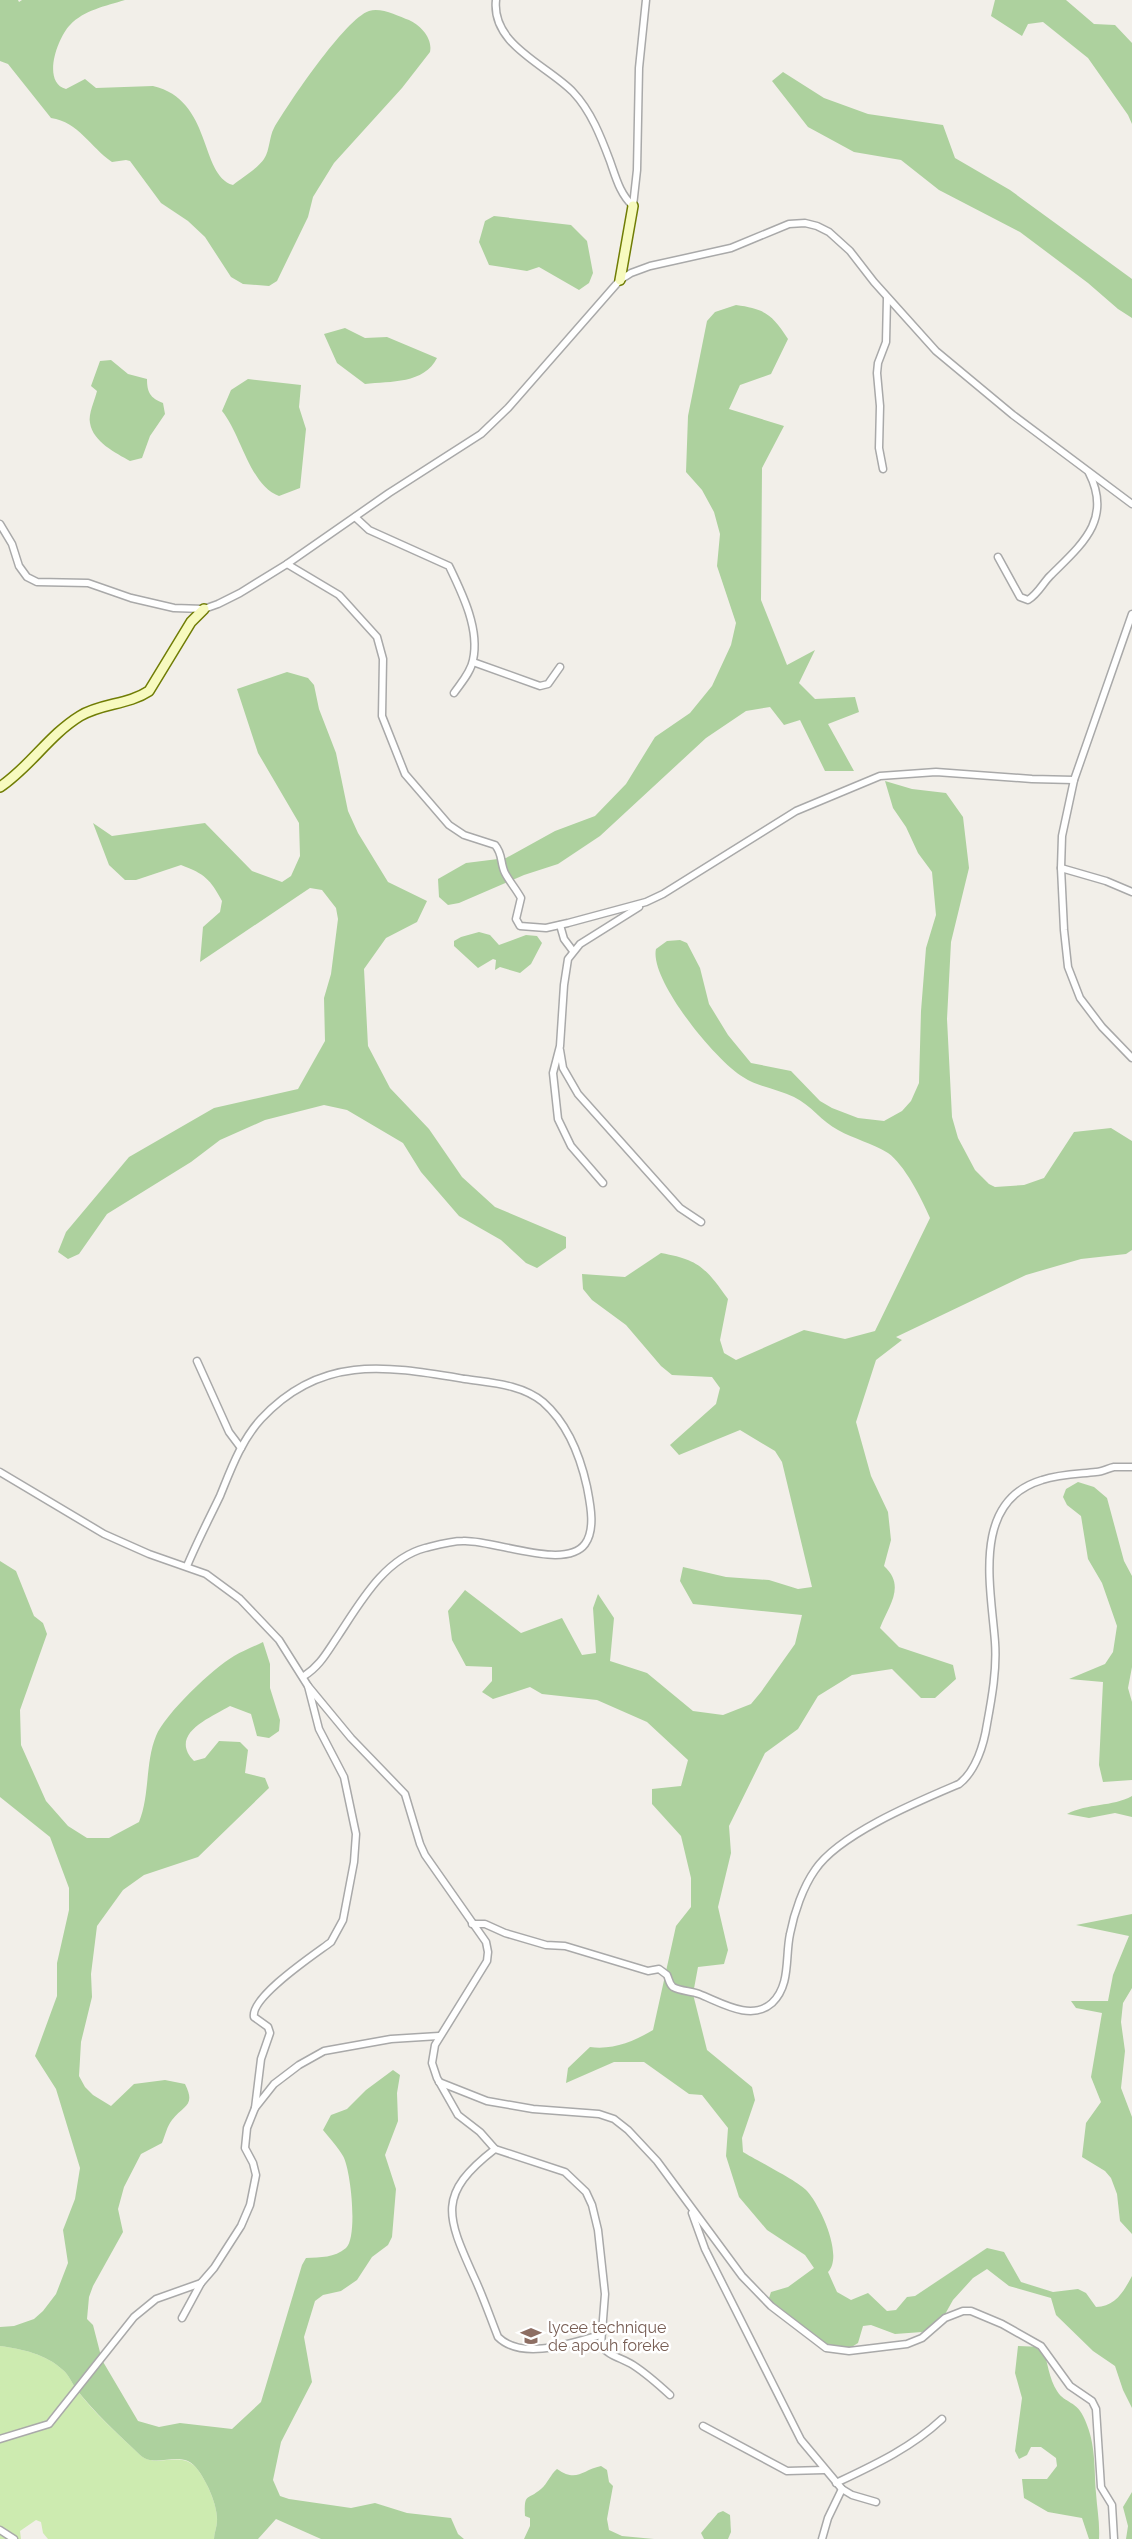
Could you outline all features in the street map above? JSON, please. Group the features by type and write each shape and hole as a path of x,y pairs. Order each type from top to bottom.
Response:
{"street":[{"path":"496,0 495,10 502,29 515,46 571,90 586,107 622,192 633,206"},
{"path":"620,280 638,170 639,68 645,0"},
{"path":"0,787 22,771 63,727 100,707 138,698 149,691 191,622 204,609 240,594 389,493 465,447 494,423 620,280 650,266 731,248 772,230 805,223 829,232 850,251 887,297 936,351 1013,415 1132,504"},
{"path":"883,469 879,448 880,406 877,373 878,363 886,342 887,297"},
{"path":"998,557 1020,597 1028,600 1034,597 1046,580 1076,551 1096,521 1097,497 1094,483 1087,470"},
{"path":"356,517 377,534 449,566 465,599 472,628 473,662 454,693"},
{"path":"0,524 12,544 19,566 27,577 37,582 88,583 153,604 204,609"},
{"path":"286,564 339,595 377,637 383,658 382,716 405,774 449,825 464,835 495,845 501,852 504,871 521,898 516,919 520,926 546,928 646,902"},
{"path":"1132,614 1074,780 1062,836 1061,868 1068,967 1080,998 1102,1027 1132,1058"},
{"path":"473,662 540,686 548,684 560,667"},
{"path":"603,1183 571,1146 558,1119 553,1073 560,1046 568,959 589,936 682,883 796,811 880,776 936,772 1074,780"},
{"path":"1061,868 1106,881 1132,892"},
{"path":"560,925 564,939 573,951"},
{"path":"560,1046 563,1068 578,1094 681,1208 701,1222"},
{"path":"197,1361 229,1432 241,1448"},
{"path":"187,1566 241,1448 261,1420 301,1387 337,1372 372,1367 509,1386 528,1392 543,1402 562,1424 579,1453 590,1502 590,1533 584,1545 569,1554 553,1555 464,1540 422,1549 406,1556 388,1568 360,1604 323,1660 304,1676"},
{"path":"472,1924 485,1924 505,1933 546,1945 565,1946 648,1971 659,1969 667,1975 674,1988 700,1995 732,2008 752,2010 766,2007 774,2001 785,1982 790,1934 814,1870 846,1842 890,1815 958,1784 964,1779 978,1755 984,1741 994,1672 995,1644 988,1574 994,1528 999,1514 1023,1488 1040,1480 1102,1472 1112,1467 1132,1467"},
{"path":"0,1472 104,1534 149,1554 206,1574 240,1599 279,1640 304,1676 319,1728 344,1777 349,1794 356,1834 354,1862 343,1920 338,1934 331,1942 265,1995 254,2011 254,2017 268,2027 270,2033 259,2067 255,2108 247,2128 244,2144 256,2175 250,2205 222,2257 201,2283 182,2318"},
{"path":"308,1686 351,1738 405,1794 420,1844 486,1942 487,1961 439,2036 432,2055 439,2082 458,2115 495,2149 565,2172 586,2192 596,2217 605,2294 600,2335 603,2349 651,2378 670,2395"},
{"path":"255,2108 274,2084 299,2065 324,2051 391,2039 439,2036"},
{"path":"439,2082 487,2101 533,2109 599,2114 614,2119 628,2130 657,2161 726,2258 757,2293 785,2318 829,2350 849,2351 907,2344 922,2338 945,2318 963,2311 982,2314 1041,2346 1070,2386 1092,2402 1096,2409 1101,2487 1112,2505 1114,2539"},
{"path":"495,2149 477,2163 459,2184 451,2210 460,2248 498,2337 511,2345 538,2350 600,2335"},
{"path":"691,2210 705,2249 791,2422 808,2451 842,2489 852,2495 876,2502"},
{"path":"0,2439 49,2424 134,2317 156,2299 201,2283"},
{"path":"836,2483 886,2459 916,2441 942,2419"},
{"path":"703,2426 787,2471 824,2470"},
{"path":"822,2539 828,2518 842,2489"},
{"path":"0,2530 14,2539"}],"green space":[{"path":"0,0 18,0 19,2 22,0 125,0 89,12 70,25 57,49 54,59 54,78 66,89 85,79 96,88 153,86 172,94 186,106 196,121 215,167 222,178 233,185 264,159 274,128 291,101 332,45 359,17 369,11 379,10 409,20 428,37 430,52 402,88 334,163 313,197 308,217 277,281 269,286 243,284 231,277 205,237 188,221 161,203 130,161 112,162 69,124 51,118 8,64 0,61"},
{"path":"995,0 1066,0 1094,24 1115,25 1132,43 1132,124 1088,58 1043,22 1028,24 1022,36 991,16"},
{"path":"783,72 824,98 868,114 943,125 955,158 1010,190 1132,279 1132,318 1020,232 939,190 901,160 854,152 808,127 772,81"},
{"path":"494,216 571,225 587,241 593,273 589,283 579,290 539,267 527,271 489,265 479,242 485,221"},
{"path":"736,305 754,308 767,314 788,339 771,374 740,385 729,409 784,426 762,468 761,600 787,665 815,650 799,683 815,699 855,697 859,712 828,724 854,771 825,771 800,720 784,725 770,707 746,711 706,738 600,836 558,864 524,875 459,903 448,905 439,897 438,879 466,863 506,858 555,831 595,816 626,784 655,737 690,713 712,686 731,645 736,623 717,566 720,534 714,512 702,490 686,472 688,416 707,321 715,312"},
{"path":"345,328 365,338 387,337 437,358 424,373 415,377 365,384 337,363 324,334"},
{"path":"111,360 128,374 147,379 150,394 163,403 165,414 150,436 142,458 130,461 124,458 100,441 92,430 90,415 97,391 91,386 100,361"},
{"path":"248,379 301,385 299,407 306,429 300,488 279,496 269,490 253,471 222,411 231,390"},
{"path":"287,672 308,678 314,685 319,709 336,753 348,811 358,833 388,882 427,901 417,922 386,938 364,969 368,1046 390,1088 429,1129 462,1177 495,1207 566,1237 566,1248 537,1268 526,1263 501,1240 459,1216 421,1172 403,1143 347,1110 324,1105 265,1120 220,1140 191,1162 107,1214 79,1254 68,1259 58,1252 66,1232 129,1157 214,1108 298,1089 325,1041 324,998 331,974 338,919 336,908 322,890 310,888 200,962 203,927 220,912 222,901 214,887 196,871 181,865 136,880 125,880 109,865 93,823 112,836 205,823 252,871 282,882 291,876 300,856 299,823 258,753 237,689"},
{"path":"885,781 912,789 946,793 963,817 969,868 951,942 947,1019 952,1117 958,1138 975,1170 995,1187 1024,1185 1044,1178 1074,1132 1111,1128 1132,1141 1132,1250 1126,1254 1081,1259 1026,1275 896,1337 902,1340 876,1360 856,1422 871,1476 888,1512 891,1540 884,1566 891,1573 895,1588 891,1604 880,1628 899,1647 953,1665 956,1679 935,1698 921,1698 892,1669 852,1675 818,1696 798,1729 765,1753 729,1826 731,1853 718,1907 728,1950 724,1964 698,1967 693,1994 707,2050 752,2087 755,2100 742,2138 743,2152 796,2182 812,2198 824,2219 832,2243 832,2264 828,2272 837,2292 851,2300 868,2293 887,2311 896,2310 907,2297 915,2296 987,2248 1004,2252 1021,2282 1053,2292 1078,2289 1086,2293 1096,2307 1114,2301 1132,2276 1132,2408 1115,2366 1093,2351 1056,2315 1051,2298 1009,2286 987,2269 973,2278 953,2300 939,2325 922,2332 895,2334 871,2325 863,2326 858,2343 842,2353 802,2333 768,2301 771,2292 788,2287 814,2268 805,2255 767,2230 739,2197 726,2156 728,2128 702,2095 689,2094 644,2062 614,2062 566,2083 568,2068 590,2047 623,2044 653,2030 676,1926 691,1907 691,1878 681,1836 652,1804 652,1789 681,1786 688,1760 647,1722 597,1700 542,1694 530,1687 493,1699 482,1692 492,1681 492,1667 466,1666 452,1640 448,1611 465,1590 521,1633 562,1618 582,1655 596,1653 593,1608 598,1594 614,1618 610,1661 647,1673 693,1711 723,1715 751,1704 795,1644 802,1615 693,1604 680,1581 683,1567 726,1577 769,1580 798,1589 812,1587 782,1462 775,1451 740,1430 679,1455 670,1445 716,1404 720,1388 712,1377 672,1375 661,1366 626,1325 592,1300 583,1289 582,1274 625,1277 661,1253 693,1262 707,1272 728,1299 720,1340 724,1353 736,1360 804,1330 845,1339 875,1331 930,1218 912,1182 888,1153 832,1127 806,1104 794,1097 743,1077 717,1055 687,1019 663,980 657,963 656,949 667,941 680,940 687,943 700,968 709,1004 728,1035 751,1063 791,1071 820,1101 858,1118 884,1121 902,1111 911,1101 919,1083 926,948 936,915 932,872 918,853 906,827 893,808"},
{"path":"479,932 490,935 499,945 526,935 537,936 542,943 531,964 520,973 500,967 495,970 496,960 493,959 478,968 454,946 454,941"},
{"path":"1078,1482 1094,1487 1107,1498 1124,1561 1132,1576 1132,1667 1128,1688 1132,1702 1132,1780 1103,1782 1099,1765 1103,1682 1069,1679 1105,1664 1113,1652 1117,1626 1102,1583 1088,1559 1081,1516 1067,1505 1063,1497 1066,1489"},
{"path":"0,1561 16,1571 34,1616 43,1623 47,1634 20,1710 21,1745 46,1801 68,1826 87,1838 109,1838 139,1822 145,1801 150,1757 161,1727 190,1692 214,1670 234,1656 263,1642 270,1664 270,1688 280,1720 279,1731 269,1738 257,1736 251,1714 230,1706 195,1728 186,1743 187,1751 194,1761 205,1758 219,1741 240,1742 248,1750 245,1773 265,1778 269,1788 198,1857 144,1875 123,1890 97,1926 91,1974 92,1997 81,2042 79,2076 93,2095 111,2106 134,2084 165,2080 185,2084 189,2097 187,2105 170,2122 162,2143 141,2154 124,2187 118,2209 123,2232 89,2297 87,2319 93,2325 102,2360 138,2421 159,2427 180,2423 232,2429 261,2402 302,2265 306,2258 337,2254 346,2248 350,2241 352,2203 349,2175 343,2156 323,2130 331,2115 347,2109 366,2090 393,2070 400,2075 397,2093 398,2121 385,2155 396,2189 392,2237 388,2245 372,2257 357,2280 341,2291 323,2295 315,2301 304,2337 312,2382 281,2442 273,2480 280,2496 289,2499 351,2508 375,2503 407,2513 451,2518 458,2534 464,2539 321,2539 276,2519 258,2539 214,2539 217,2515 214,2501 205,2481 192,2463 177,2459 147,2459 140,2455 91,2406 67,2374 56,2364 33,2353 0,2346 0,2327 14,2326 34,2319 56,2294 68,2263 63,2230 75,2199 80,2168 56,2089 35,2056 57,1996 57,1963 69,1910 69,1888 50,1837 0,1797"},
{"path":"1132,1796 1132,1817 1115,1813 1089,1818 1067,1814 1083,1808 1116,1802"},
{"path":"1132,1914 1132,1988 1123,2003 1121,2022 1125,2051 1121,2088 1132,2117 1132,2234 1120,2221 1117,2194 1111,2178 1105,2171 1082,2157 1086,2123 1101,2102 1091,2077 1102,2013 1076,2008 1071,2001 1108,2001 1113,1975 1129,1936 1076,1925"},
{"path":"0,2346 33,2353 56,2364 67,2374 90,2406 140,2455 154,2461 185,2460 192,2464 201,2475 214,2501 217,2521 214,2539 48,2539 43,2533 41,2522 36,2520 20,2531 21,2539 0,2539"},
{"path":"1018,2346 1043,2347 1054,2386 1060,2395 1075,2405 1089,2429 1094,2456 1099,2539 1089,2539 1082,2518 1048,2512 1024,2498 1022,2479 1047,2479 1057,2466 1056,2458 1041,2447 1031,2447 1027,2455 1019,2459 1015,2451 1022,2398 1015,2373"},
{"path":"601,2466 607,2470 609,2482 613,2486 607,2519 609,2530 622,2536 654,2539 524,2539 530,2526 530,2518 525,2516 526,2500 543,2487 557,2469 575,2475"},
{"path":"1132,2492 1132,2539 1126,2539 1128,2526 1123,2507"},
{"path":"723,2511 730,2515 731,2532 728,2539 704,2539 701,2533 718,2513"}],"place":[{"name":"lycee technique de apouh foreke","path":"531,2336"}]}
